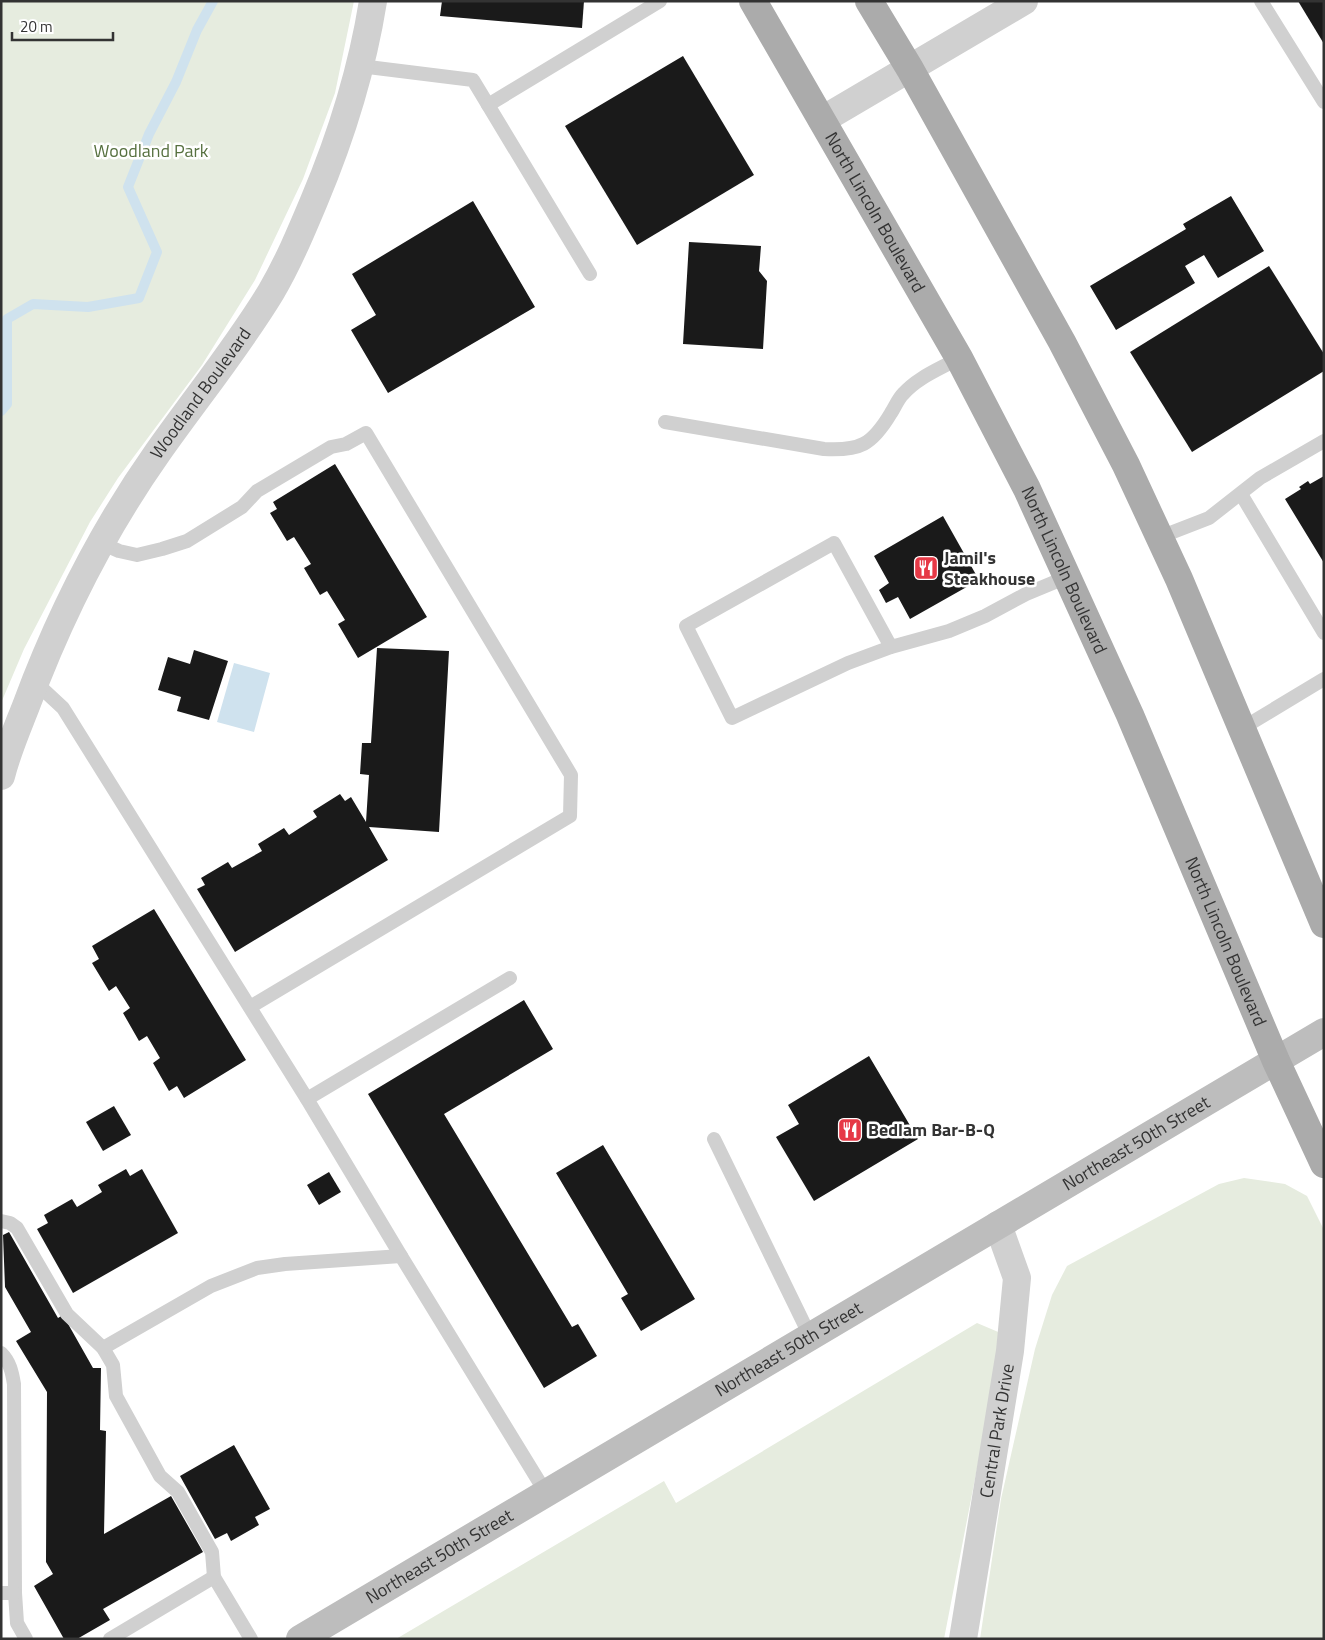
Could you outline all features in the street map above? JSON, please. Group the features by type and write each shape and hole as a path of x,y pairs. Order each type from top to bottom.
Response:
{"main road":[{"name":"North Lincoln Boulevard","path":"753,1 959,358 1027,489 1168,802 1276,1061 1324,1164"},
{"path":"869,1 910,69 1062,342 1126,465 1179,580 1324,924"},
{"name":"Northeast 50th Street","path":"300,1639 1324,1032"}],"street":[{"name":"Woodland Boulevard","path":"1,776 35,682 64,615 101,543 158,452 242,338 272,289 301,233 330,164 346,118 360,66 373,1"},
{"path":"822,120 910,69 1007,5"},
{"name":"Central Park Drive","path":"963,1639 1010,1351 1017,1278 998,1225"}],"lane":[{"path":"488,105 660,1"},
{"path":"1261,1 1324,102"},
{"path":"360,66 473,80 590,274"},
{"path":"665,422 824,449 845,450 858,447 872,439 882,428 902,394 919,380 959,358"},
{"path":"101,543 119,552 137,555 186,541 242,508 257,491 332,447 346,444 366,433 571,775 570,816 250,1007"},
{"path":"1160,537 1209,518 1260,478 1324,441"},
{"path":"1240,494 1324,633"},
{"path":"891,647 834,544 686,626 732,718 848,663 891,647 949,632 985,616 1026,594 1067,577"},
{"path":"1242,729 1324,679"},
{"path":"35,682 62,708 308,1099 401,1256 546,1493"},
{"path":"308,1099 510,978"},
{"path":"714,1139 810,1336"},
{"path":"1,1221 10,1223 18,1228 68,1314 103,1348 113,1365 116,1396 160,1476 178,1492 212,1552 214,1577 251,1639"},
{"path":"103,1348 211,1286 257,1268 285,1264 401,1256"},
{"path":"1,1353 11,1367 14,1384 8,1593 17,1623 26,1639"},
{"path":"110,1639 214,1577"}],"green space":[{"name":"Woodland Park","path":"1,1 354,1 335,93 303,179 255,280 202,365 118,478 90,522 24,649 1,703"},
{"path":"1244,1178 1285,1184 1307,1196 1324,1230 1324,1639 980,1639 1001,1499 1035,1349 1052,1295 1067,1266 1219,1184"},
{"path":"977,1323 1003,1334 944,1639 396,1639 664,1481 676,1503"}],"water":[{"path":"234,663 270,673 254,732 217,722"}],"building":[{"path":"442,1 584,1 582,28 440,16"},
{"path":"1298,1 1324,1 1324,44"},
{"path":"683,56 754,175 637,245 565,126"},
{"path":"1231,196 1264,251 1218,278 1204,255 1185,266 1195,283 1116,330 1090,286 1186,229 1183,224"},
{"path":"473,201 535,307 388,393 351,330 376,315 352,274"},
{"path":"689,242 761,246 759,271 767,281 763,349 683,344"},
{"path":"1269,266 1324,354 1324,371 1192,452 1130,352"},
{"path":"335,464 427,617 358,658 338,624 345,620 327,591 320,595 304,568 311,564 294,537 287,541 270,513 277,509 273,502"},
{"path":"1324,476 1324,563 1285,499 1301,489 1299,487 1308,481 1310,484"},
{"name":"Jamil's Steakhouse","path":"943,516 979,580 910,619 898,597 886,603 879,590 889,583 874,556"},
{"path":"377,648 449,651 439,832 369,827 388,860 235,952 197,889 205,885 201,878 228,862 232,868 262,851 258,844 284,828 289,835 317,817 313,811 340,794 345,801 351,797 366,822 369,775 360,774 362,743 371,743"},
{"path":"194,650 228,661 209,720 177,711 181,697 158,690 168,657 190,664"},
{"path":"154,909 246,1060 184,1098 177,1086 169,1091 153,1063 160,1058 147,1036 139,1041 123,1013 130,1008 116,986 109,991 92,963 99,959 92,946"},
{"path":"524,1000 553,1049 444,1114 572,1327 578,1324 597,1356 544,1388 368,1094"},
{"name":"Bedlam Bar-B-Q","path":"869,1056 918,1139 814,1201 776,1137 799,1124 788,1105"},
{"path":"114,1106 131,1135 103,1151 86,1122"},
{"path":"603,1145 695,1299 641,1331 621,1298 628,1294 556,1173"},
{"path":"126,1169 130,1176 142,1169 178,1233 73,1293 37,1229 48,1223 44,1215 72,1199 77,1207 102,1192 98,1185"},
{"path":"329,1172 341,1192 319,1205 307,1185"},
{"path":"9,1232 58,1318 63,1315 93,1368 101,1368 100,1430 106,1431 104,1534 171,1496 203,1552 103,1609 110,1620 77,1639 64,1639 34,1586 53,1574 46,1562 47,1392 16,1341 31,1332 5,1287 3,1235"},
{"path":"234,1445 270,1509 255,1517 259,1525 231,1541 227,1533 215,1539 180,1476"}],"waterway":[{"path":"1,411 7,404 7,319 33,304 88,307 139,298 157,252 128,187 149,134 176,82 197,30 213,1"}],"place":[{"name":"Jamil's Steakhouse","path":"926,568"},
{"name":"Bedlam Bar-B-Q","path":"850,1130"}]}
